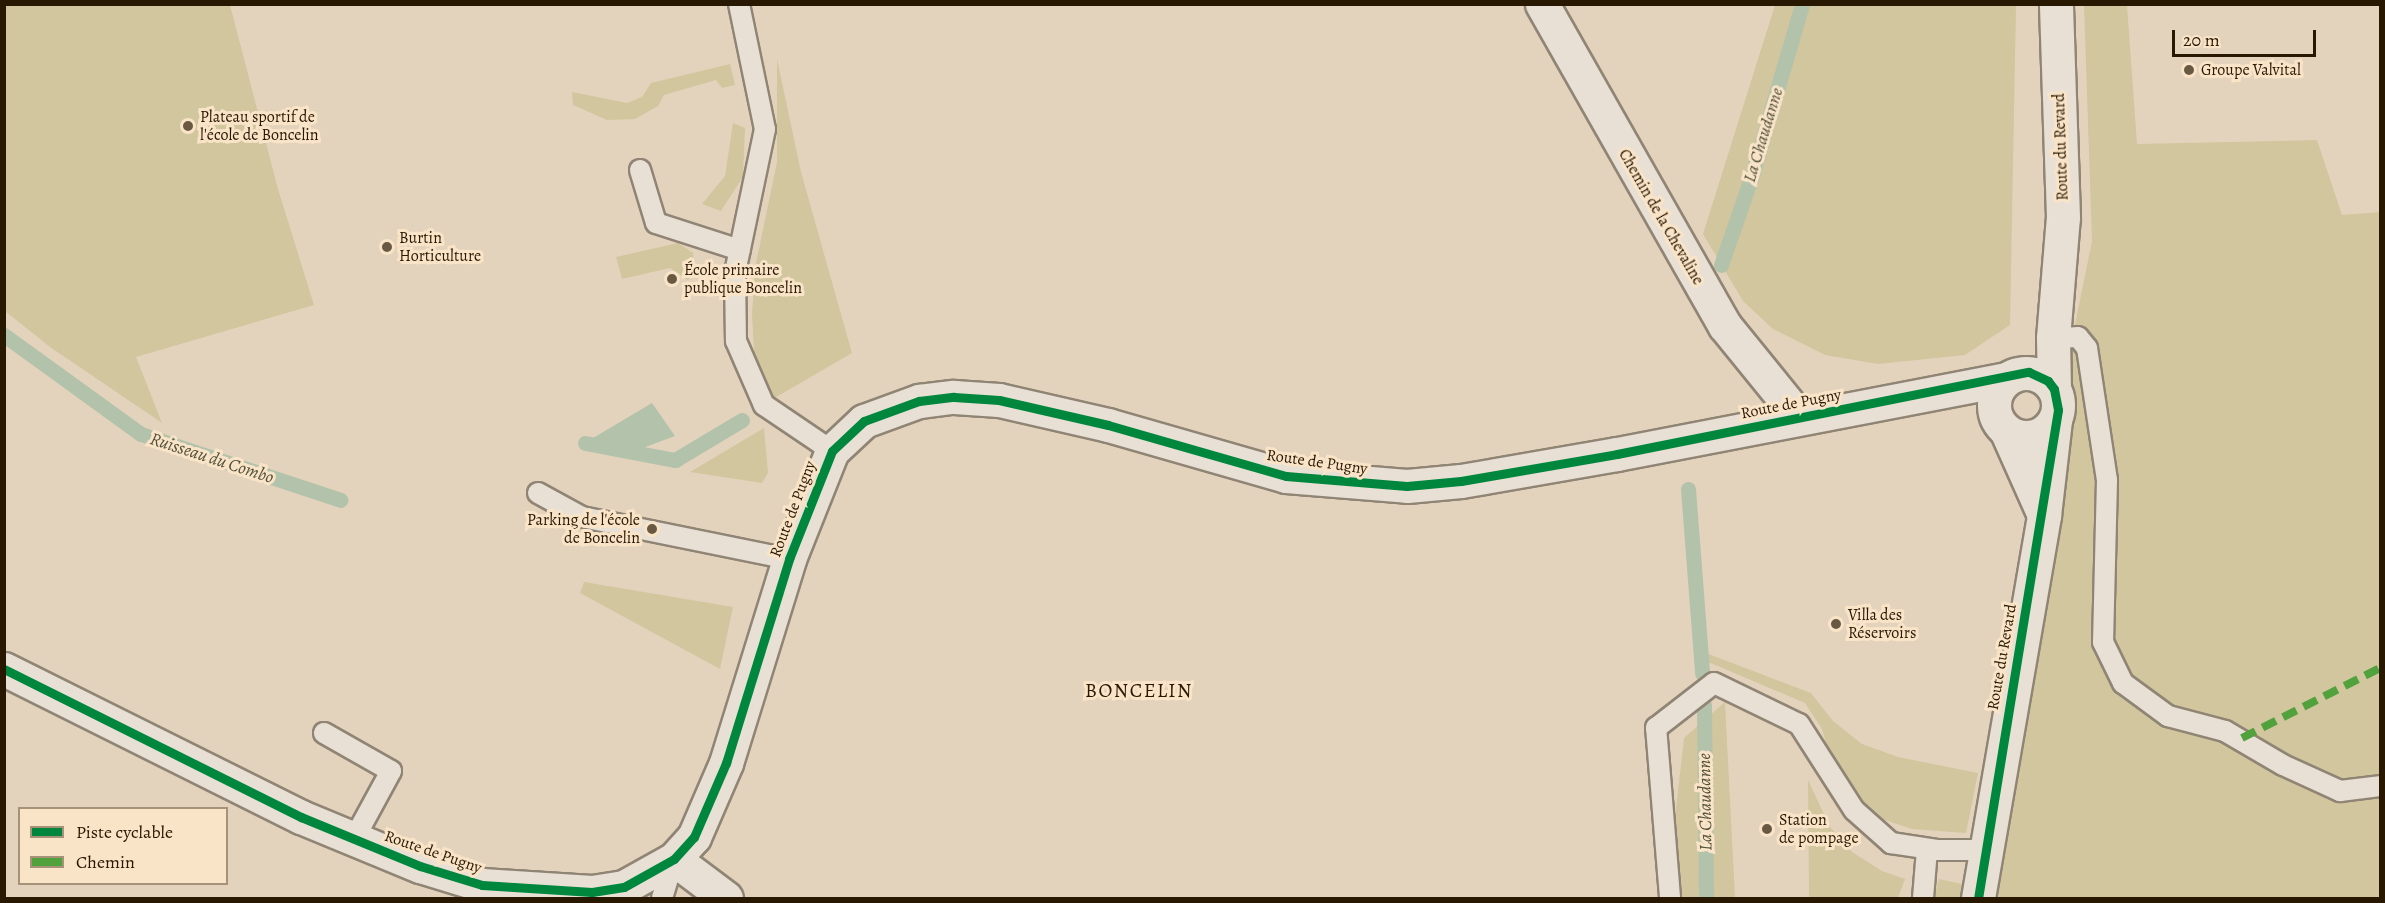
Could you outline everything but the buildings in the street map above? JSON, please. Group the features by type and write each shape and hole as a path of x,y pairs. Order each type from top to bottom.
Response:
{"street":[{"name":"Chemin de la Chevaline","path":"1542,4 1725,326 1799,417"},
{"name":"Route du Revard","path":"1978,898 1984,850 2044,515 2054,405 2053,338 2063,217 2056,4"},
{"name":"Route du Revard","path":"2007,378 2058,290"},
{"path":"1937,393 2001,425 2028,438 2048,429 2054,405 2048,381 2029,372 2007,378 1994,397 2001,425 2044,515"},
{"name":"Route de Pugny","path":"4,669 301,817 420,866 482,885 539,891 592,892 624,887 674,859 694,837 726,763 789,559 832,451 864,421 919,401 954,398 999,400 1108,425 1286,476 1407,486 1461,481 1617,454 1799,417 1937,393 1979,381 2007,378"},
{"path":"674,859 726,898"}],"lane":[{"path":"739,4 765,129 735,272 736,341 764,405 832,451"},
{"path":"640,170 656,223 740,250"},
{"path":"2053,338 2078,337 2086,348 2107,480 2103,642 2123,683 2168,716 2234,734 2283,765 2340,791 2380,786"},
{"path":"538,493 582,517 789,559"},
{"path":"1670,897 1656,728 1714,683 1798,724 1854,810 1891,843 1927,849 1984,850"},
{"path":"324,733 391,771 354,839"},
{"path":"1923,898 1927,849"},
{"path":"662,898 674,859"}],"shaded area":[{"path":"4,5 230,5 278,189 314,305 136,357 162,423 50,347 5,311"},
{"path":"1775,5 2016,5 2010,325 1965,355 1878,364 1825,355 1773,329 1743,301 1703,234"},
{"path":"2084,5 2127,5 2137,144 2317,140 2342,215 2380,212 2380,898 1992,898 2062,436 2070,349 2092,241"},
{"path":"777,59 801,172 852,353 771,400 754,352 752,314 755,268 777,162"},
{"path":"730,64 735,85 722,88 716,80 664,95 658,106 635,119 607,120 573,105 572,92 627,103 642,97 651,83"},
{"path":"733,123 745,128 743,177 721,211 702,204 725,176"},
{"path":"678,243 693,253 694,273 688,280 670,268 622,279 616,257"},
{"path":"652,403 675,436 632,452 599,447 593,438"},
{"path":"764,428 768,473 762,483 690,472"},
{"path":"584,582 733,607 720,669 580,593"},
{"path":"1706,653 1811,693 1833,721 1862,744 1898,757 1978,773 1966,833 1912,829 1879,818 1855,795 1828,751 1822,729 1805,703 1706,661"},
{"path":"1725,702 1735,897 1809,898 1666,898 1684,738"},
{"path":"1808,780 1830,827 1852,852 1882,871 1905,879 1898,898 1809,898"},
{"path":"1939,879 1966,885 1968,898 1934,898"}],"waterway":[{"name":"La Chaudanne","path":"1721,265 1753,172 1802,4"},
{"name":"Ruisseau du Combo","path":"4,335 141,434 340,500"},
{"path":"585,443 675,460 742,420"},
{"name":"La Chaudanne","path":"1688,489 1702,673"},
{"name":"La Chaudanne","path":"1704,705 1706,898"}],"marked path":[{"path":"2242,738 2380,668"}],"cycle path":[{"path":"4,669 301,817 420,866 482,885 592,892 624,887 674,859 694,837 726,763 789,559 832,451 864,421 919,401 954,397 999,400 1108,425 1286,476 1407,486 1461,481 1617,454 2029,372 2048,381 2054,389 2058,410 1978,898"}],"place":[{"name":"Groupe Valvital","path":"2189,70"},
{"name":"Plateau sportif de l'école de Boncelin","path":"188,126"},
{"name":"Burtin Horticulture","path":"387,247"},
{"name":"École primaire publique Boncelin","path":"672,279"},
{"name":"Parking de l'école de Boncelin","path":"652,529"},
{"name":"Villa des Réservoirs","path":"1836,624"},
{"name":"Station de pompage","path":"1767,829"}],"district":[{"name":"BONCELIN","path":"1139,690"}]}
